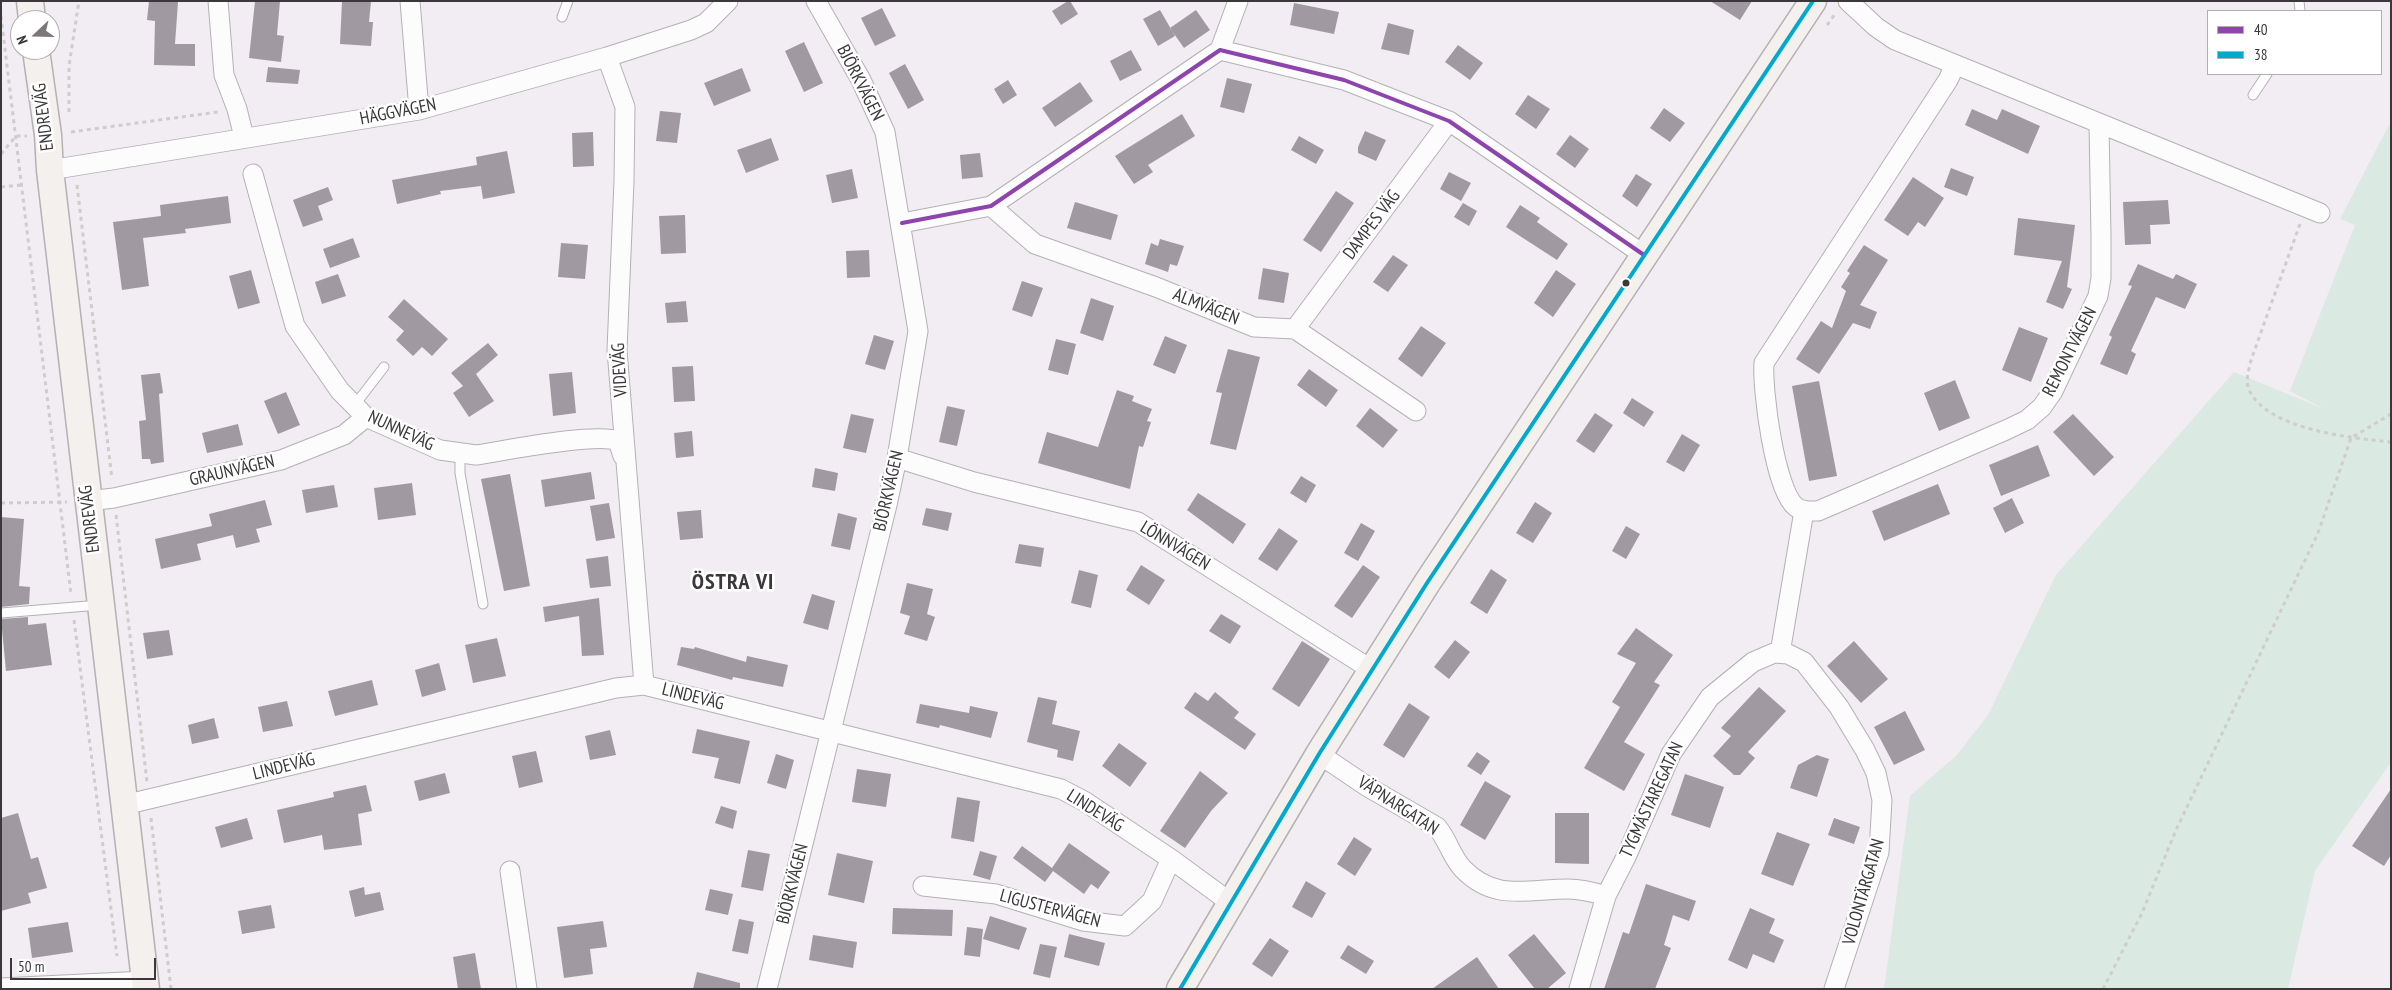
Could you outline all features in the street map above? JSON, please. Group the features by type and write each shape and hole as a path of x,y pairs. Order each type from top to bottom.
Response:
{"main road":[{"path":"1180,989 1319,754 1372,670 1813,1"},
{"name":"ENDREVÄG","path":"37,60 48,135 50,170 124,804 137,984"}],"street":[{"path":"218,1 224,75 237,109 244,137"},
{"path":"410,1 419,110"},
{"name":"HÄGGVÄGEN","path":"50,170 75,168 244,137 419,110 607,58 706,23 728,1"},
{"name":"BJÖRKVÄGEN","path":"767,989 897,458 918,332 902,223 885,132 862,80 816,1"},
{"path":"902,223 991,206 1220,50 1238,1"},
{"path":"1848,1 1876,27 1895,40 2313,210"},
{"path":"1220,50 1344,80 1449,122 1644,255"},
{"name":"VIDEVÄG","path":"607,58 625,107 617,350 644,685"},
{"path":"1780,653 1804,511 1795,506 1779,477 1763,381 1764,363 1948,80 1955,65"},
{"name":"DAMPES VÄG","path":"1295,329 1449,122"},
{"name":"REMONTVÄGEN","path":"1804,511 1818,511 2006,430 2027,420 2042,407 2053,391 2089,320 2098,296 2101,244 2099,124"},
{"name":"NUNNEVÄG","path":"253,174 295,326 340,391 360,412 440,450 460,454 476,455 577,440 612,438 618,440 626,467"},
{"name":"ALMVÄGEN","path":"991,206 1035,244 1156,287 1254,327 1295,329"},
{"path":"1295,329 1416,411"},
{"name":"GRAUNVÄGEN","path":"88,501 140,492 281,460 344,435 360,412"},
{"name":"LÖNNVÄGEN","path":"897,458 974,482 1138,522 1372,670"},
{"name":"TYGMÄSTAREGATAN","path":"1579,989 1606,896 1626,857 1658,780 1671,754 1710,697 1732,677 1753,662 1774,653 1780,653"},
{"name":"VOLONTÄRGATAN","path":"1780,653 1788,654 1804,662 1840,708 1872,766 1882,800 1879,852 1834,989"},
{"name":"LINDEVÄG","path":"124,804 616,688 644,685 1061,790 1084,801 1171,859 1231,903"},
{"name":"VÄPNARGATAN","path":"1319,754 1368,787 1437,827 1446,837 1462,868 1478,882 1493,890 1518,892 1567,889 1606,896"},
{"name":"LIGUSTERVÄGEN","path":"923,886 996,894 1083,921 1125,926 1152,901 1171,859"},
{"path":"510,871 527,989"},
{"path":"1,988 137,984"}],"lane":[{"path":"562,17 568,1"},
{"path":"2253,95 2266,75"},
{"path":"360,412 384,367"},
{"path":"460,454 460,473 483,604"},
{"path":"1,613 100,604"}],"path":[{"path":"1,16 73,606 137,984"},
{"path":"1,154 16,136 48,135 237,109"},
{"path":"1,187 22,186"},
{"path":"2313,210 2251,360 2247,378 2248,384 2257,402 2280,418 2351,438 2391,442"},
{"path":"2103,989 2142,913 2176,830 2318,533 2351,438 2391,414"},
{"path":"1,503 88,501"}],"shaded area":[{"path":"2391,121 2391,762 2315,871 2288,989 1884,989 1910,796 1956,756 1988,715 2056,575 2234,372 2324,409 2290,391 2355,225 2340,219"}],"building":[{"path":"149,1 178,2 175,44 195,44 195,66 154,65 155,21 147,20"},
{"path":"255,1 280,1 277,35 284,36 281,62 249,58"},
{"path":"342,1 371,1 369,22 373,22 371,46 340,44"},
{"path":"1070,1 1078,14 1061,25 1052,11"},
{"path":"1710,1 1752,1 1740,20"},
{"path":"1294,3 1339,12 1334,34 1290,25"},
{"path":"882,8 896,36 875,46 861,18"},
{"path":"1160,10 1175,36 1158,46 1143,19"},
{"path":"1196,10 1210,30 1184,48 1170,28"},
{"path":"1388,23 1414,30 1409,55 1381,49"},
{"path":"804,42 823,83 804,92 785,51"},
{"path":"1458,45 1483,63 1470,80 1445,62"},
{"path":"1131,50 1142,70 1120,81 1110,61"},
{"path":"905,64 924,100 908,109 889,73"},
{"path":"268,67 300,70 298,84 266,82"},
{"path":"742,68 751,91 714,106 704,83"},
{"path":"1227,78 1252,84 1244,113 1220,107"},
{"path":"1008,80 1017,95 1003,104 994,89"},
{"path":"1080,82 1093,101 1055,127 1042,108"},
{"path":"1528,95 1550,109 1536,129 1515,114"},
{"path":"1664,108 1685,123 1670,142 1650,128"},
{"path":"1972,109 1997,120 2002,109 2040,126 2028,154 1965,125"},
{"path":"660,111 681,113 677,143 656,141"},
{"path":"1182,114 1195,136 1148,165 1153,172 1134,184 1115,156"},
{"path":"1365,131 1386,140 1376,161 1358,153 1358,147"},
{"path":"593,132 594,166 573,167 572,133"},
{"path":"1570,135 1589,149 1575,168 1556,154"},
{"path":"1299,136 1324,150 1316,164 1291,150"},
{"path":"771,138 779,160 746,173 737,150"},
{"path":"507,151 515,193 483,199 481,186 440,191 441,194 397,204 392,180 477,165 476,157"},
{"path":"980,153 983,177 962,179 960,155"},
{"path":"1951,168 1974,177 1967,196 1944,187"},
{"path":"852,169 858,198 832,203 826,175"},
{"path":"1449,172 1471,183 1461,201 1440,189"},
{"path":"1636,174 1652,184 1637,207 1622,196"},
{"path":"1913,177 1944,198 1925,227 1918,222 1908,236 1884,220"},
{"path":"328,187 333,200 318,206 323,220 303,227 293,200"},
{"path":"1336,191 1354,203 1321,252 1303,240"},
{"path":"228,196 231,223 185,229 186,233 143,238 149,286 122,290 113,222 161,216 160,205"},
{"path":"2168,200 2170,224 2150,225 2151,244 2125,245 2123,202"},
{"path":"1075,202 1118,215 1111,240 1067,228"},
{"path":"1463,203 1477,211 1469,226 1454,217"},
{"path":"1520,205 1540,218 1537,222 1568,244 1557,260 1506,227"},
{"path":"685,215 686,253 661,254 659,216"},
{"path":"2018,218 2075,225 2067,287 2072,289 2063,309 2046,302 2062,261 2014,255"},
{"path":"353,238 360,257 330,268 323,249"},
{"path":"1160,239 1184,246 1177,266 1170,264 1168,272 1145,264 1151,243 1158,246"},
{"path":"561,243 588,245 585,279 558,277"},
{"path":"1864,245 1888,260 1860,305 1877,312 1870,329 1853,323 1819,374 1796,359 1821,321 1832,328 1846,291 1841,287 1850,273 1847,271"},
{"path":"869,250 870,277 847,278 846,251"},
{"path":"1393,255 1408,265 1388,292 1373,282"},
{"path":"2138,264 2173,279 2176,274 2197,284 2185,309 2156,297 2131,351 2136,354 2127,375 2100,364 2112,337 2109,335 2132,286 2128,285"},
{"path":"1263,268 1289,273 1284,303 1258,299"},
{"path":"251,270 260,303 238,309 229,276"},
{"path":"1556,270 1576,284 1553,317 1534,303"},
{"path":"338,274 346,296 322,304 315,282"},
{"path":"1022,281 1043,288 1032,317 1012,310"},
{"path":"1091,298 1114,306 1103,341 1080,333"},
{"path":"404,299 448,339 432,356 422,347 413,356 396,340 404,331 388,317"},
{"path":"686,301 688,322 667,323 665,303"},
{"path":"1421,326 1446,343 1422,377 1398,359"},
{"path":"2019,327 2048,338 2031,382 2002,370"},
{"path":"874,335 894,341 885,370 865,364"},
{"path":"1165,336 1187,345 1175,374 1153,365"},
{"path":"1056,339 1076,344 1068,375 1048,370"},
{"path":"488,343 498,355 476,374 494,401 469,417 453,393 463,386 451,373"},
{"path":"1228,349 1260,357 1236,450 1210,444 1222,393 1216,392"},
{"path":"693,366 695,401 674,402 672,367"},
{"path":"1309,369 1338,390 1326,407 1297,385"},
{"path":"572,372 576,413 553,416 549,374"},
{"path":"160,373 163,393 159,394 164,462 151,464 150,459 142,459 139,421 146,420 141,375"},
{"path":"1955,380 1970,418 1939,431 1924,393"},
{"path":"1819,381 1837,476 1809,481 1792,386"},
{"path":"1117,390 1134,396 1132,401 1152,409 1147,421 1151,422 1143,447 1139,446 1130,489 1038,463 1047,432 1098,447"},
{"path":"286,392 300,425 278,434 264,401"},
{"path":"1632,398 1654,412 1644,427 1623,413"},
{"path":"947,406 965,410 957,446 939,442"},
{"path":"1370,408 1398,430 1383,448 1356,426"},
{"path":"1595,413 1613,425 1594,453 1576,441"},
{"path":"851,414 874,419 866,453 843,448"},
{"path":"2073,414 2114,457 2094,476 2053,432"},
{"path":"238,424 243,445 207,453 202,433"},
{"path":"692,431 694,456 676,458 674,433"},
{"path":"1682,434 1700,445 1684,472 1666,462"},
{"path":"2038,445 2050,476 2001,496 1989,465"},
{"path":"815,468 838,473 835,491 812,487"},
{"path":"591,472 595,499 545,507 541,480"},
{"path":"510,474 530,586 504,591 481,479"},
{"path":"1301,476 1316,485 1306,503 1290,493"},
{"path":"412,483 416,515 378,520 374,488"},
{"path":"1938,484 1950,514 1884,541 1872,511"},
{"path":"334,485 338,507 306,513 302,490"},
{"path":"1198,493 1246,524 1233,544 1187,510"},
{"path":"2012,498 2024,523 2005,533 1993,508"},
{"path":"265,500 272,525 256,529 260,542 236,548 233,535 197,544 201,560 161,569 155,539 212,526 209,514"},
{"path":"1535,502 1552,513 1533,543 1516,533"},
{"path":"609,503 615,538 596,541 590,506"},
{"path":"926,508 952,513 948,531 922,525"},
{"path":"701,510 703,538 680,540 677,512"},
{"path":"838,513 857,518 850,550 831,546"},
{"path":"1,517 24,519 19,586 30,587 29,604 1,607"},
{"path":"1361,523 1375,531 1358,561 1344,553"},
{"path":"1626,526 1640,534 1626,559 1612,551"},
{"path":"1279,528 1298,541 1277,571 1258,559"},
{"path":"1019,544 1044,548 1041,567 1015,563"},
{"path":"608,556 611,586 590,588 586,559"},
{"path":"1141,565 1165,580 1149,605 1126,590"},
{"path":"1363,565 1380,577 1352,618 1334,606"},
{"path":"1491,569 1507,580 1487,614 1470,603"},
{"path":"1079,570 1098,575 1091,608 1071,603"},
{"path":"907,583 933,589 927,614 935,617 927,641 904,634 910,616 900,613"},
{"path":"812,594 835,601 828,630 803,623"},
{"path":"599,598 604,655 582,656 579,616 545,622 543,607"},
{"path":"1221,614 1241,626 1230,644 1209,631"},
{"path":"28,617 28,625 46,623 52,665 6,671 1,619"},
{"path":"1636,628 1673,655 1654,682 1660,685 1624,742 1645,754 1624,791 1584,768 1620,707 1612,702 1636,663 1617,654"},
{"path":"169,630 173,655 147,659 143,633"},
{"path":"497,638 506,676 473,683 465,645"},
{"path":"1455,640 1470,652 1449,679 1434,667"},
{"path":"1302,641 1330,659 1299,707 1272,689"},
{"path":"1854,641 1888,679 1861,703 1827,666"},
{"path":"681,647 694,649 695,647 746,662 747,656 788,665 783,687 733,677 732,680 677,665"},
{"path":"439,663 446,690 422,697 415,670"},
{"path":"372,680 378,705 335,716 328,691"},
{"path":"1759,687 1786,711 1748,752 1755,758 1740,775 1734,775 1713,756 1731,736 1721,728"},
{"path":"1195,692 1208,701 1215,692 1239,712 1234,718 1256,734 1245,750 1184,708"},
{"path":"1038,697 1057,701 1052,724 1080,731 1073,761 1057,757 1058,750 1027,742"},
{"path":"287,701 293,726 263,732 258,707"},
{"path":"1409,703 1430,717 1404,758 1383,745"},
{"path":"920,704 969,713 970,706 998,712 991,738 940,725 939,728 916,723"},
{"path":"1905,711 1925,750 1894,765 1874,727"},
{"path":"214,718 219,738 192,744 188,725"},
{"path":"697,729 750,741 740,784 714,778 719,758 692,753"},
{"path":"610,730 616,755 590,760 585,736"},
{"path":"1119,743 1147,763 1130,787 1102,766"},
{"path":"536,751 543,782 519,788 512,756"},
{"path":"1477,752 1490,761 1481,775 1467,766"},
{"path":"776,754 794,760 786,789 767,783"},
{"path":"1817,755 1829,759 1817,797 1790,788 1798,765"},
{"path":"857,769 891,774 886,807 852,802"},
{"path":"1200,771 1228,793 1211,811 1185,848 1160,831"},
{"path":"445,773 450,793 419,801 414,781"},
{"path":"1685,774 1724,787 1710,828 1671,815"},
{"path":"1485,781 1511,796 1485,840 1460,825"},
{"path":"366,785 372,811 358,814 362,845 324,850 322,835 284,843 277,810 334,797 333,792"},
{"path":"2391,789 2391,855 2384,866 2352,846"},
{"path":"957,797 980,801 974,842 951,838"},
{"path":"721,806 737,811 733,829 715,823"},
{"path":"18,813 31,859 38,857 47,888 28,893 31,903 1,911 1,818"},
{"path":"1555,813 1589,813 1589,864 1555,863"},
{"path":"247,818 253,839 221,848 215,827"},
{"path":"1834,818 1860,827 1854,844 1828,835"},
{"path":"1777,832 1810,844 1793,886 1761,874"},
{"path":"1354,837 1372,849 1355,876 1337,864"},
{"path":"1069,843 1110,872 1098,889 1091,884 1084,894 1053,871 1045,882 1013,858 1022,846 1052,868"},
{"path":"748,850 770,854 763,891 741,887"},
{"path":"980,851 997,856 990,880 973,875"},
{"path":"837,853 873,861 864,903 828,895"},
{"path":"1306,881 1326,893 1312,918 1292,907"},
{"path":"1646,884 1696,901 1689,921 1673,915 1664,945 1671,948 1655,989 1604,989 1623,932 1629,934"},
{"path":"364,887 365,895 380,892 384,910 355,917 349,891"},
{"path":"710,889 733,894 728,915 705,910"},
{"path":"271,905 275,928 242,934 238,911"},
{"path":"893,908 953,910 952,936 892,934"},
{"path":"1750,908 1775,919 1769,933 1784,940 1774,963 1753,954 1747,969 1728,960"},
{"path":"990,916 1027,928 1019,950 983,939"},
{"path":"739,919 754,922 748,954 732,951"},
{"path":"603,921 607,947 590,949 593,974 564,978 557,927"},
{"path":"68,922 73,952 32,958 28,928"},
{"path":"967,927 983,929 980,957 964,955"},
{"path":"1069,934 1105,943 1099,966 1064,957"},
{"path":"1534,934 1566,973 1547,989 1535,989 1508,955"},
{"path":"813,935 857,942 853,968 809,960"},
{"path":"1270,938 1289,951 1272,977 1252,964"},
{"path":"1040,944 1057,947 1050,978 1033,974"},
{"path":"1348,945 1374,961 1366,974 1340,958"},
{"path":"475,953 481,989 458,989 453,957"},
{"path":"1477,957 1499,989 1432,989"},
{"path":"697,972 740,983 740,989 693,989"}],"transit line":[{"name":"38","path":"1180,989 1319,754 1427,583 1813,1"},
{"name":"40","path":"902,223 991,206 1220,50 1344,80 1449,121 1644,255"}],"district":[{"name":"ÖSTRA VI","path":"733,583"}]}
